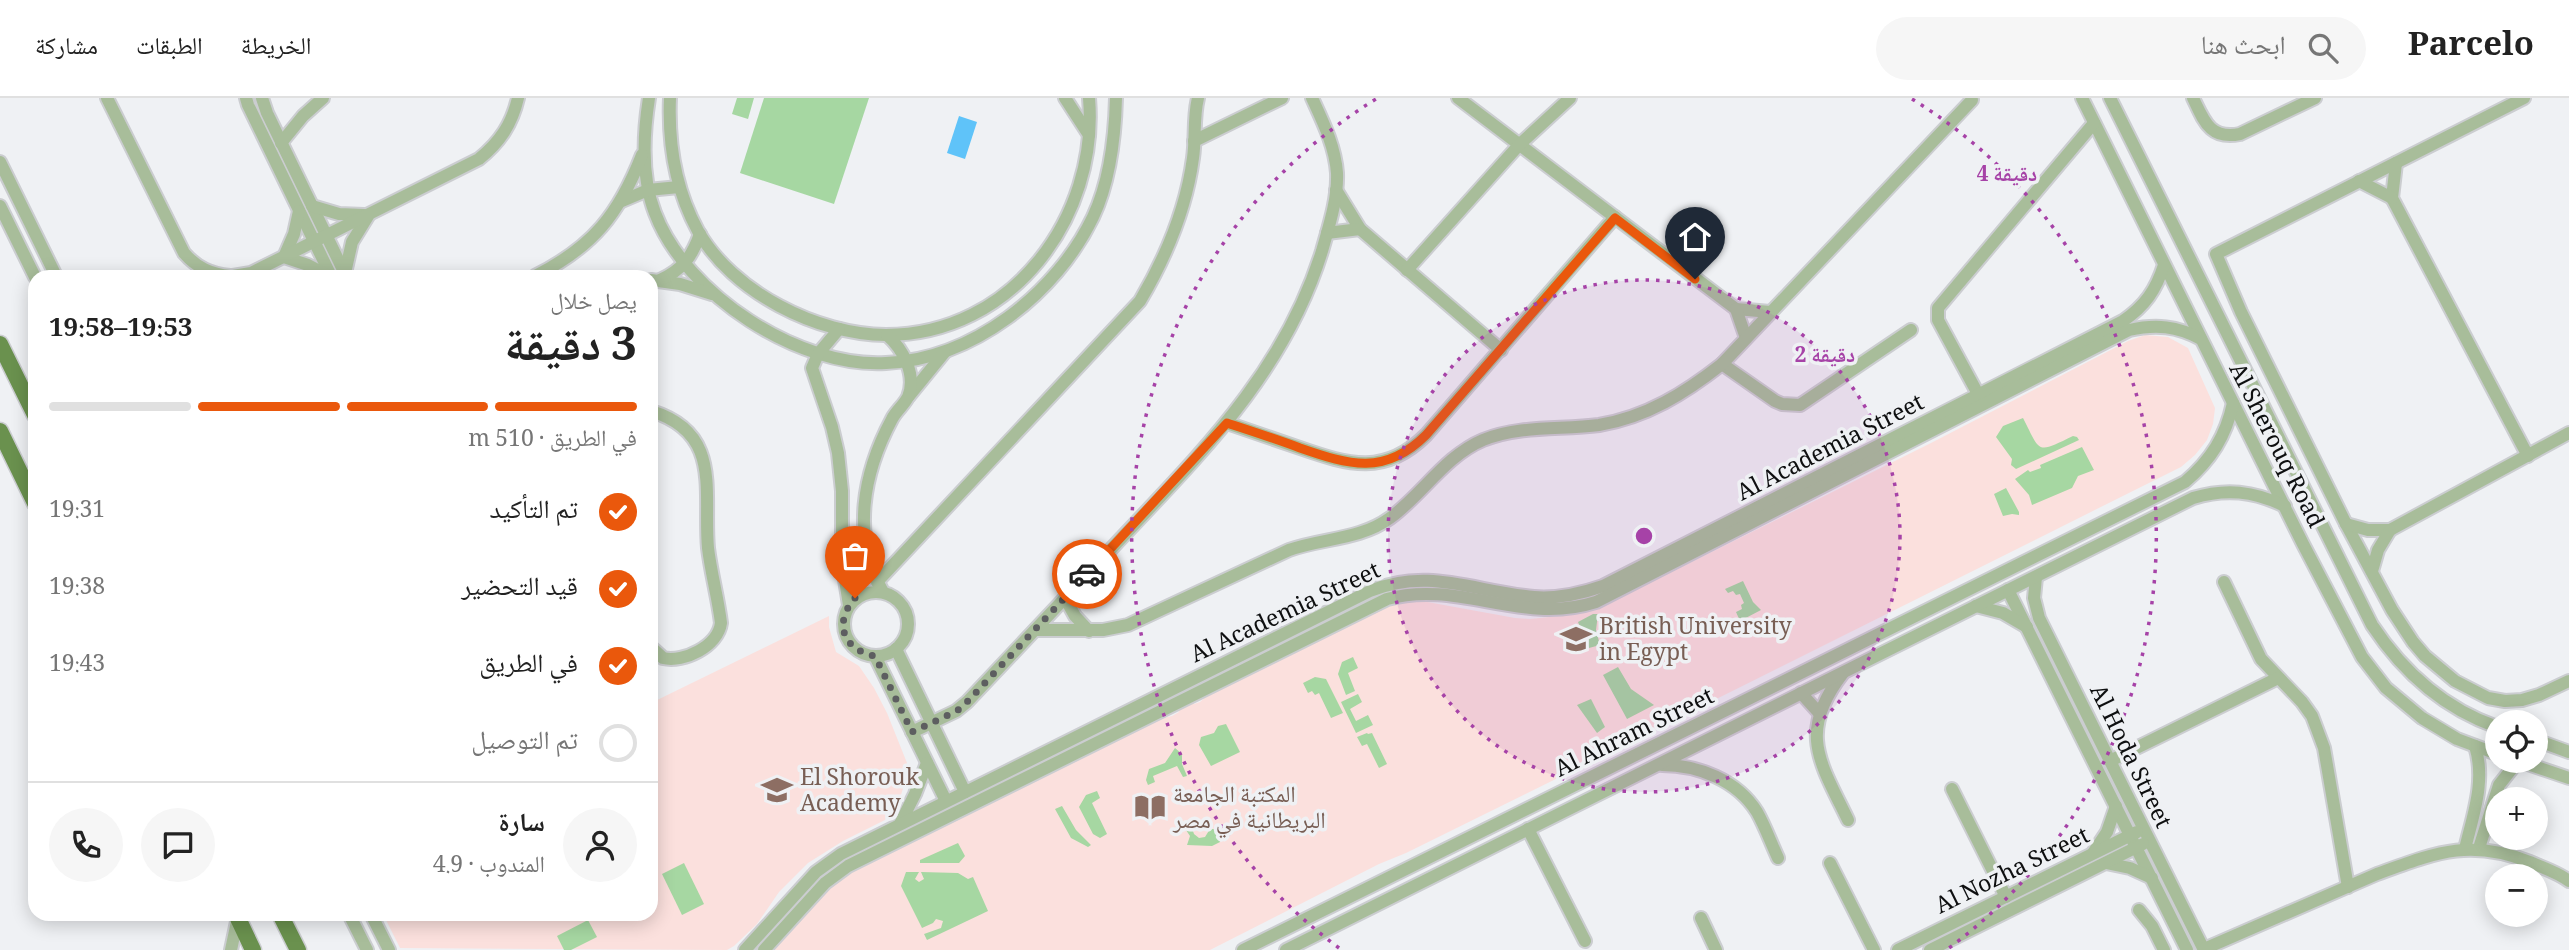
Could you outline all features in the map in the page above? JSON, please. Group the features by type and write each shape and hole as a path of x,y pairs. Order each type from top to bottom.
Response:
{"main road":[{"path":"2,350 28,401"},
{"path":"0,431 28,489"},
{"path":"240,921 253,950"},
{"path":"284,921 298,950"}],"street":[{"path":"262,98 343,270"},
{"path":"281,143 303,116 323,98"},
{"path":"257,270 479,159 491,149 508,127 518,98"},
{"path":"649,98 645,148 648,190 662,230 684,265 719,297 768,330 818,354 862,363 907,362 945,351 983,333 1016,311 1039,291 1077,244 1093,216 1103,190 1113,140 1116,99"},
{"path":"670,98 669,125 679,187 700,234 730,269 775,304 806,319 839,329 887,335 926,329 963,318 986,306 1041,261 1059,235 1081,186 1089,135 1089,98"},
{"path":"1065,98 1089,135"},
{"path":"945,351 894,416 882,440 866,491 862,517 864,539 880,587 899,601 908,616 907,634 896,649 886,655 864,654 854,648 843,628 849,605 864,593 880,587 1140,301 1169,246 1180,216 1190,176 1198,98"},
{"path":"1194,141 1282,98"},
{"path":"912,732 962,706 1065,598 1250,395 1288,334 1303,301 1327,233 1336,190 1334,154 1329,136 1311,98"},
{"path":"1458,98 1736,309 1770,312"},
{"path":"1407,270 1519,145 1570,98"},
{"name":"Al Sherouq Road","path":"2082,98 2354,643 2382,682 2422,718 2485,750"},
{"name":"Al Sherouq Road","path":"2110,98 2372,625 2404,667 2427,689 2456,708 2485,721"},
{"path":"2193,98 2210,129 2229,136 2240,134 2315,98"},
{"path":"2195,271 2359,181 2524,98"},
{"path":"111,100 184,253 204,270"},
{"path":"245,100 327,270"},
{"path":"1035,630 1090,631 1115,628 1137,621 1289,550 1371,529 1395,514 1453,459 1482,440 1515,431 1598,425 1626,419 1678,396 1721,363 1746,338 1972,100"},
{"path":"1978,394 1938,320 1938,308 2094,123"},
{"path":"545,270 576,252 607,222 622,201 645,148"},
{"path":"0,162 53,270"},
{"path":"2396,163 2392,198 2528,456"},
{"path":"2359,181 2392,198"},
{"path":"622,201 648,190 679,187"},
{"path":"1336,190 1360,229 1501,350"},
{"path":"0,206 32,270"},
{"path":"312,206 339,214 368,215"},
{"path":"284,257 295,234 299,211"},
{"path":"346,270 352,242 368,215"},
{"path":"1227,423 1353,464 1380,462 1405,453 1417,445 1615,218"},
{"path":"1327,233 1360,229"},
{"path":"658,278 684,265 700,234"},
{"path":"284,257 319,270"},
{"path":"2218,260 2346,524 2392,610 2413,642 2440,669 2472,691 2496,699 2522,700 2569,681"},
{"name":"Al Academia Street","path":"1937,422 1978,394 2123,321 2138,310 2154,290 2164,265"},
{"path":"658,281 690,287 719,297"},
{"path":"1736,309 1746,338"},
{"name":"Al Academia Street","path":"764,950 825,883 861,859 1375,604 1400,595 1427,592 1532,610 1558,610 1596,602 1638,575 1937,422 2129,330 2166,326 2185,330 2201,339"},
{"path":"839,329 818,354 812,368 832,427 841,479 842,561 849,605"},
{"path":"1721,363 1775,401 1800,405 1911,330"},
{"path":"887,335 895,342 907,362 908,396"},
{"path":"2216,369 2239,358"},
{"name":"Al Ahram Street","path":"1243,950 2185,482 2206,463 2222,439 2233,403"},
{"path":"658,414 672,420 686,431 701,452 706,468 708,544 721,623 712,643 679,659 663,658 658,653"},
{"path":"2346,524 2368,530 2390,530 2569,433"},
{"path":"2185,482 2193,498"},
{"name":"Al Ahram Street","path":"1286,950 2193,498 2220,492 2249,492 2285,506"},
{"path":"2372,571 2378,550 2390,530"},
{"path":"2317,571 2339,559"},
{"name":"Al Academia Street","path":"745,950 816,872 841,854 1370,591 1397,582 1426,580 1531,597 1555,597 1591,590 1638,575"},
{"name":"Al Hoda Street","path":"2036,576 2034,598 2039,618 2204,950"},
{"path":"2224,582 2261,659 2302,702 2319,731 2348,887"},
{"name":"Al Hoda Street","path":"2008,590 2188,950"},
{"path":"1065,598 1075,616 1090,631"},
{"path":"1976,606 2003,613 2027,627"},
{"path":"1267,642 1273,654"},
{"path":"896,649 965,792"},
{"path":"875,656 946,801"},
{"path":"1846,670 1826,699 1816,729 1819,758 1848,820"},
{"path":"2110,761 2278,678"},
{"path":"1764,691 1773,708"},
{"path":"1801,693 1820,715"},
{"path":"2548,741 2569,738"},
{"path":"2548,744 2569,752"},
{"path":"2465,849 2480,781 2479,758 2475,746"},
{"path":"1040,755 1045,768"},
{"path":"900,824 927,763"},
{"path":"1658,765 1696,768 1727,783 1745,797 1757,812 1778,858"},
{"path":"2548,771 2569,778"},
{"path":"2479,848 2500,785 2510,773"},
{"path":"1952,789 2006,897"},
{"path":"2092,854 2107,832 2116,806"},
{"path":"1528,829 1585,941"},
{"name":"Al Nozha Street","path":"1898,950 2092,854 2147,835"},
{"name":"Al Nozha Street","path":"1930,950 2106,863 2133,841"},
{"path":"2204,950 2406,864 2465,849 2479,848 2512,855 2569,881"},
{"path":"1830,863 1874,950"},
{"path":"2106,863 2130,868 2152,878"},
{"path":"816,872 825,883"},
{"path":"2140,910 2164,950"},
{"path":"1701,918 1716,950"},
{"path":"231,950 236,921"},
{"path":"352,921 367,950"},
{"path":"374,921 389,950"}],"shaded area":[{"name":"British University in Egypt","path":"2145,335 2168,337 2188,348 2215,408 2207,440 2181,467 1210,950 770,950 823,894 850,871 1154,720 1172,716 1179,712 1177,709 1200,702 1213,690 1379,609 1397,603 1422,601 1530,619 1578,614 1599,608 1931,443 2128,341"},
{"name":"El Shorouk Academy","path":"829,616 836,652 859,666 874,688 907,763 900,798 885,820 843,841 808,863 779,892 757,924 727,950 400,948 386,921 658,921 658,700"}],"green space":[{"path":"737,98 754,98 748,119 732,114"},
{"path":"764,98 869,98 834,204 740,173"},
{"path":"2023,418 2041,447 2052,446 2073,436 2079,440 2016,469 2011,465 2012,459 1996,437 2003,426"},
{"path":"2082,447 2094,470 2078,476 2072,488 2032,505 2029,495 2015,479 2028,470 2030,472 2041,468 2040,465"},
{"path":"2006,488 2019,515 2003,516 1994,494"},
{"path":"1743,581 1753,602 1761,610 1740,621 1736,612 1742,609 1741,605 1744,603 1740,594 1736,595 1733,591 1728,593 1725,589"},
{"path":"1598,614 1596,630 1600,645 1589,648 1578,622"},
{"path":"1353,657 1358,668 1348,673 1355,691 1346,695 1338,674 1342,662"},
{"path":"1618,667 1631,689 1654,705 1627,719 1603,675"},
{"path":"1315,677 1326,679 1343,713 1331,718 1319,693 1308,693 1303,683"},
{"path":"1358,694 1362,702 1350,709 1356,721 1368,715 1373,725 1356,733 1341,702"},
{"path":"1591,699 1605,727 1597,733 1577,705"},
{"path":"1226,724 1240,752 1211,766 1199,745 1201,737 1214,733 1218,726"},
{"path":"1372,733 1387,764 1379,768 1367,744 1362,746 1357,737"},
{"path":"1175,748 1182,754 1182,764 1187,776 1183,777 1177,766 1153,776 1155,782 1148,785 1146,780 1149,769 1165,763"},
{"path":"1097,791 1100,798 1092,803 1107,834 1100,838 1093,834 1079,807 1086,795"},
{"path":"1062,806 1076,830 1091,845 1088,847 1071,838 1055,809"},
{"path":"1192,828 1199,838 1205,837 1210,829 1217,829 1221,834 1220,842 1212,846 1187,845 1190,836 1186,830"},
{"path":"958,843 965,856 959,863 920,863 920,860"},
{"path":"684,863 704,904 682,915 662,874"},
{"path":"906,872 919,872 915,879 919,882 924,879 921,872 958,873 968,879 973,877 988,911 927,940 924,934 941,928 943,921 936,919 922,928 901,886"},
{"path":"589,921 597,937 571,950 564,950 557,936"}],"water":[{"path":"959,116 977,122 965,159 947,153"}],"way so far":[{"path":"855,598 844,616 843,628 847,639 854,648 875,656 912,732 957,711 967,702 1087,574"}],"place":[{"name":"British University in Egypt","path":"1576,639"},
{"name":"El Shorouk Academy","path":"777,790"},
{"name":"المكتبة الجامعة البريطانية في مصر","path":"1150,807"}],"route":[{"path":"1087,574 1227,423 1353,464 1380,462 1405,453 1417,445 1615,218 1695,279"}]}
